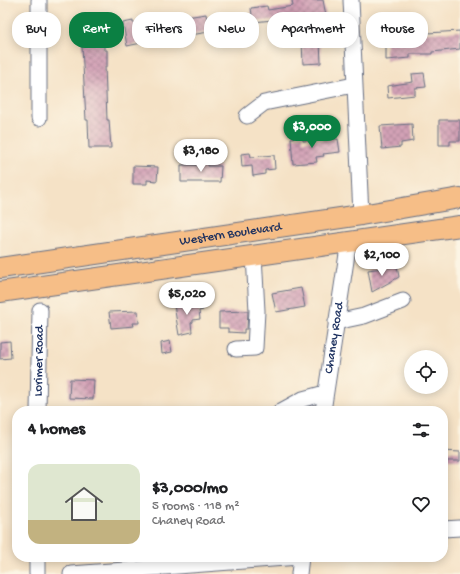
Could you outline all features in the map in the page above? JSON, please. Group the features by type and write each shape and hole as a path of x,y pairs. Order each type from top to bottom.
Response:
{"main road":[{"name":"Western Boulevard","path":"0,268 361,215 460,198"},
{"name":"Western Boulevard","path":"0,292 460,226"}],"street":[{"path":"39,0 39,118"},
{"path":"351,0 361,215"},
{"path":"247,116 264,103 354,85"},
{"name":"Chaney Road","path":"324,406 349,241"},
{"path":"236,349 255,348 257,311 254,255"},
{"path":"336,322 364,316 403,301"},
{"name":"Lorimer Road","path":"38,406 40,310"},
{"path":"290,406 303,399 326,393"},
{"path":"448,529 460,528"},
{"path":"36,574 37,562"},
{"path":"71,574 233,562"},
{"path":"299,574 300,562"}],"building":[{"path":"323,0 325,12 267,12 267,21 259,21 259,12 252,12 251,8 267,6 268,10 293,6 292,1"},
{"path":"204,14 204,33 196,34 196,16"},
{"path":"132,21 132,45 127,46 124,23"},
{"path":"460,31 460,49 432,52 432,54 410,54 410,58 386,60 386,48 428,48 428,33"},
{"path":"82,48 104,48 104,50 107,50 107,66 105,66 107,120 109,120 111,148 89,148 88,120 86,120"},
{"path":"302,48 320,48 321,63 303,64"},
{"path":"424,73 426,87 415,88 415,95 388,98 387,86 413,82 412,74"},
{"path":"439,120 460,120 460,141 450,141 450,145 439,145"},
{"path":"412,124 413,141 401,143 401,147 382,149 380,126"},
{"path":"303,136 303,141 338,139 340,152 323,154 324,156 316,157 317,162 293,164 291,138"},
{"path":"250,153 251,157 274,155 275,169 265,170 265,174 253,176 252,166 242,167 241,154"},
{"path":"198,162 208,162 208,166 221,166 220,182 181,182 181,165 198,165"},
{"path":"133,166 158,167 157,181 147,180 147,184 133,184"},
{"path":"397,266 399,277 372,292 368,270"},
{"path":"301,288 305,307 276,312 272,293"},
{"path":"202,301 203,310 199,311 200,319 193,320 191,323 192,332 179,335 174,305"},
{"path":"138,311 139,323 133,323 134,326 111,328 109,312"},
{"path":"248,311 247,329 244,329 244,333 228,332 228,328 219,328 219,312"},
{"path":"10,341 11,358 0,359 0,342"},
{"path":"170,341 172,352 162,354 161,343"},
{"path":"70,379 94,380 93,399 69,398"},
{"path":"448,451 460,452 460,461 448,461"}]}
